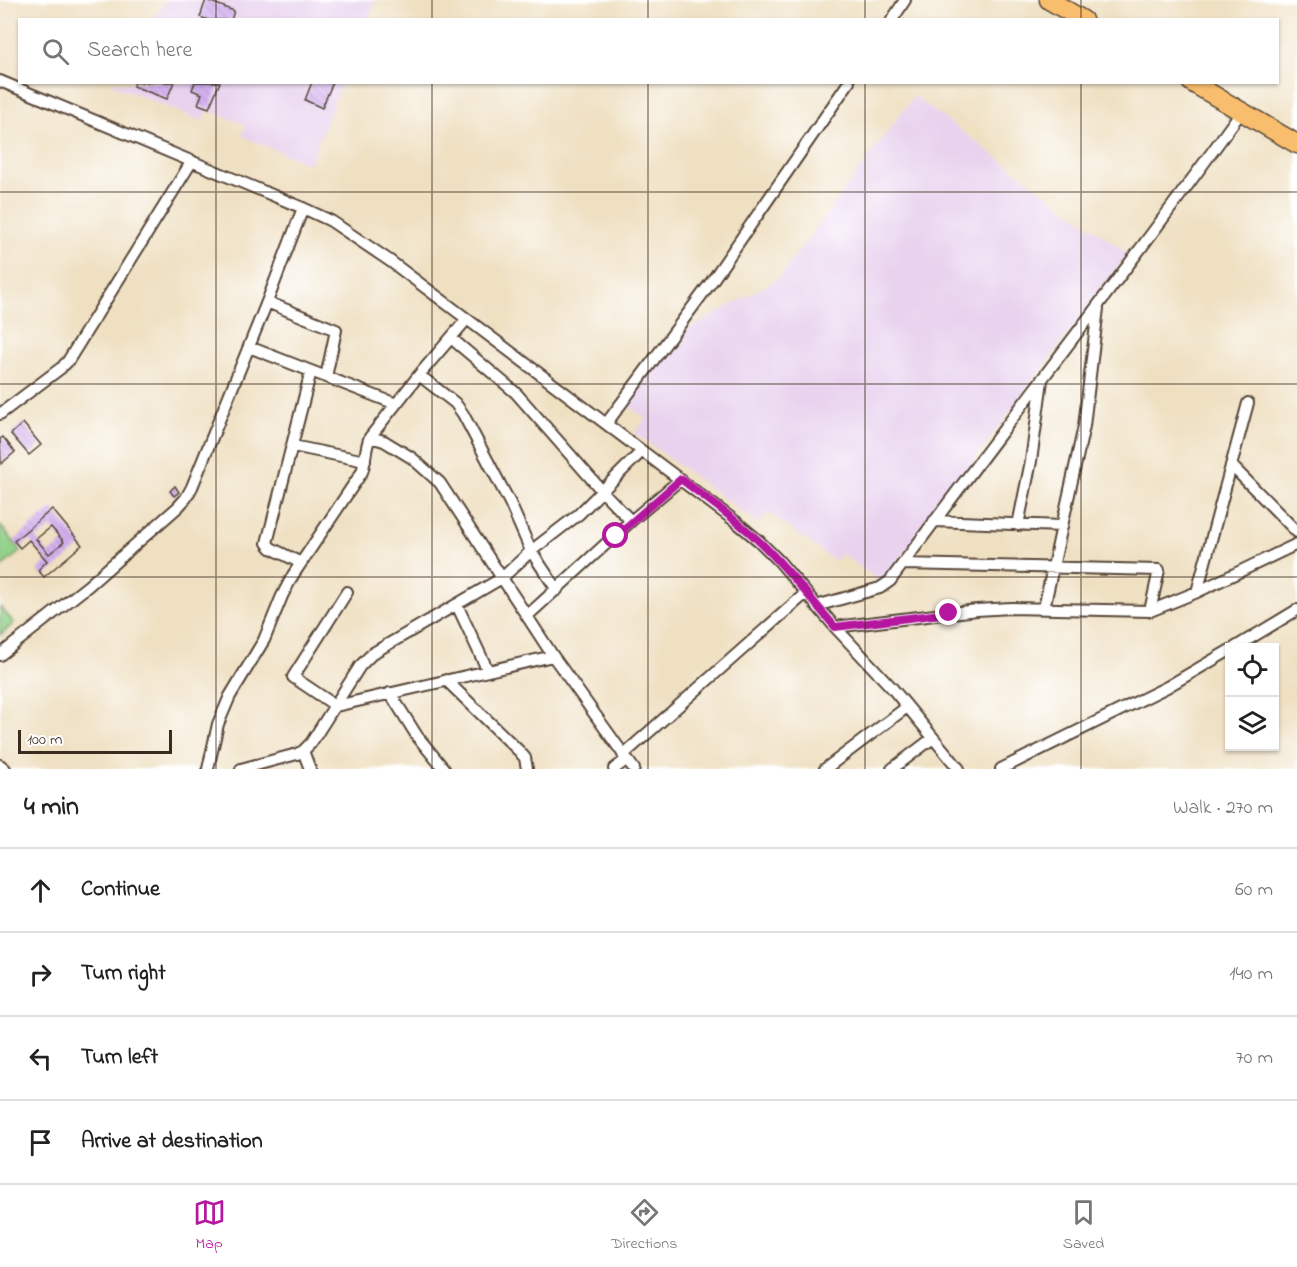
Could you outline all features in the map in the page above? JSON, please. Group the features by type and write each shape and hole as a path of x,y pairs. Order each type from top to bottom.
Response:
{"main road":[{"path":"1049,0 1080,18"},
{"path":"1194,84 1297,144"}],"street":[{"path":"893,18 905,0"},
{"path":"0,81 303,208 331,221 390,261 681,479 759,541 892,688 959,769"},
{"path":"606,424 712,281 848,84"},
{"path":"816,606 880,588 890,581 1241,112"},
{"path":"0,414 68,362 192,162"},
{"path":"0,656 88,586 186,498 249,347 303,208"},
{"path":"267,302 336,330 326,377"},
{"path":"1044,608 1084,426 1098,305"},
{"path":"208,769 218,724 230,696 264,640 282,596 301,563 362,472 370,437 467,319"},
{"path":"451,338 516,393 631,521"},
{"path":"249,347 396,404"},
{"path":"301,563 271,548 267,543 312,371"},
{"path":"419,375 455,403 463,414 510,503 531,551 556,590"},
{"path":"1018,525 1042,380"},
{"path":"1197,592 1248,403"},
{"path":"370,437 384,441 412,458 440,483 553,656 633,769"},
{"path":"293,446 365,460"},
{"path":"242,769 303,751 336,706 360,666 373,653 502,578 531,551 579,514 642,451"},
{"path":"1231,465 1297,532"},
{"path":"527,616 631,521 681,479"},
{"path":"934,521 1062,526"},
{"path":"835,627 977,610 1044,608 1150,611 1197,592 1297,544"},
{"path":"903,564 1159,570 1150,611"},
{"path":"347,592 293,677 336,706 553,656"},
{"path":"614,769 624,757 806,593"},
{"path":"457,605 488,671"},
{"path":"1242,643 1297,610"},
{"path":"1001,769 1167,687 1225,653"},
{"path":"446,680 519,751 525,758 527,769"},
{"path":"390,693 417,736 444,769"},
{"path":"825,769 908,707"},
{"path":"892,769 933,738"},
{"path":"303,751 310,769"},
{"path":"0,765 5,769"}],"shaded area":[{"path":"167,0 376,0 368,18 154,18"},
{"path":"110,84 342,84 309,164 242,136 246,125 207,110 202,121"},
{"path":"914,96 1128,254 882,583 841,553 835,561 768,512 759,524 635,433 646,418 627,405 679,335 779,278"}],"green space":[{"path":"0,525 21,551 0,568"},
{"path":"0,607 14,623 0,635"}],"building":[{"path":"206,0 234,11 232,18 200,17"},
{"path":"134,84 173,84 167,99 133,86"},
{"path":"194,84 219,84 209,108 198,104 202,94 192,90"},
{"path":"311,84 332,84 322,108 305,100"},
{"path":"23,423 41,445 29,455 11,434"},
{"path":"3,437 15,452 1,464 0,439"},
{"path":"175,486 179,492 174,496 170,491"},
{"path":"52,509 82,545 44,577 38,570 47,561 29,540 20,548 14,541","holes":["51,527 64,542 49,554 36,539"]}],"route":[{"path":"616,536 681,479 759,541 835,627 949,613"}]}
